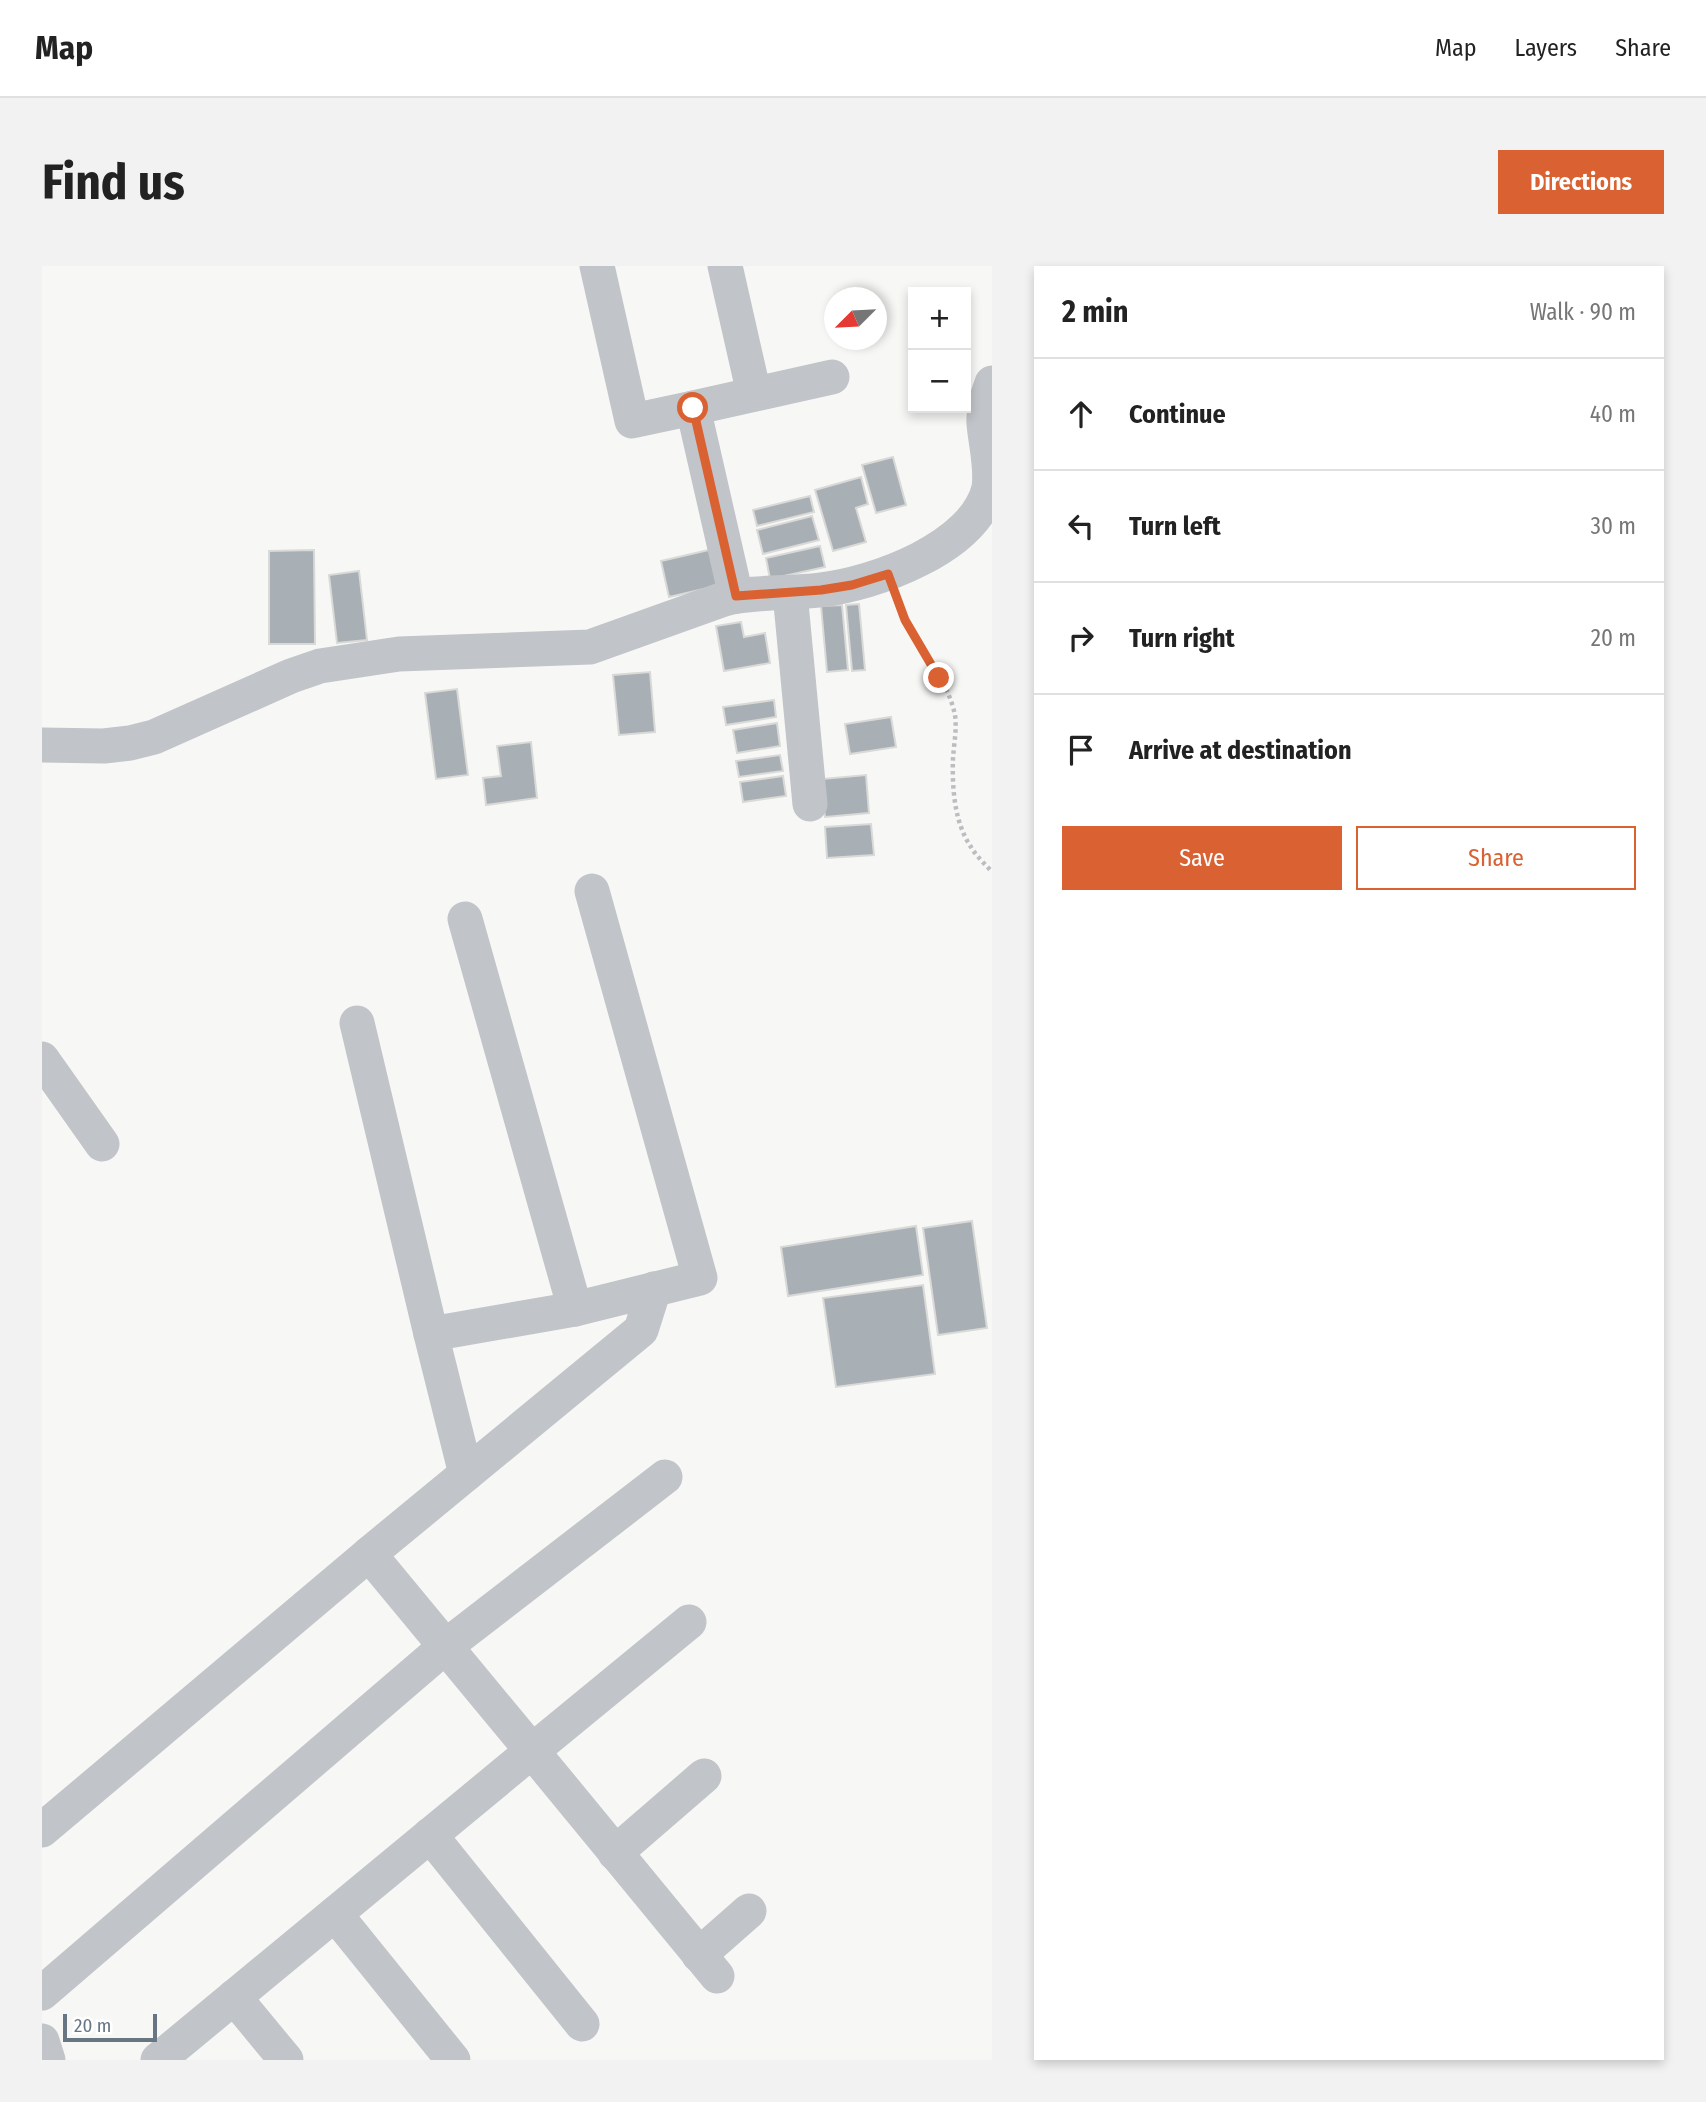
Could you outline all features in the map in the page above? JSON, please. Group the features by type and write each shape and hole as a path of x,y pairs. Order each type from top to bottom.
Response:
{"street":[{"path":"597,266 632,421 832,377"},
{"path":"725,266 754,394"},
{"path":"42,745 104,746 154,737 291,676 320,666 399,654 590,647 736,596 790,593 852,585 888,574 931,553 961,532 977,514 986,498 991,472 984,421 987,396 992,383"},
{"path":"693,408 736,596"},
{"path":"790,593 810,804"},
{"path":"431,1334 575,1309 699,1278 592,891"},
{"path":"465,919 575,1309"},
{"path":"357,1023 466,1474"},
{"path":"42,1059 102,1144"},
{"path":"42,1830 369,1554 641,1330 654,1289"},
{"path":"42,1993 446,1646 665,1477"},
{"path":"369,1554 708,1965 749,1911"},
{"path":"158,2060 689,1622"},
{"path":"615,1853 704,1776"},
{"path":"430,1835 582,2024"},
{"path":"335,1914 453,2060"},
{"path":"234,1997 286,2060"},
{"path":"42,2041 48,2060"}],"path":[{"path":"888,574 905,620 949,698 954,715 953,773 956,810 971,849 992,872"}],"building":[{"path":"893,457 906,505 876,513 862,465"},
{"path":"861,477 868,504 856,508 866,542 833,551 815,490"},
{"path":"810,496 814,512 757,526 753,510"},
{"path":"812,516 819,540 763,554 757,530"},
{"path":"820,546 825,567 770,579 766,558"},
{"path":"713,549 721,585 669,597 661,561"},
{"path":"314,550 315,644 269,644 269,551"},
{"path":"359,571 367,640 337,643 329,575"},
{"path":"859,604 865,670 852,671 846,605"},
{"path":"842,605 848,670 827,672 821,606"},
{"path":"741,622 744,637 765,633 770,663 724,671 716,626"},
{"path":"650,672 655,732 619,735 613,675"},
{"path":"457,689 468,775 436,779 425,693"},
{"path":"774,700 776,717 726,725 723,707"},
{"path":"891,717 896,747 850,754 845,724"},
{"path":"777,723 780,746 737,753 733,730"},
{"path":"531,742 537,798 486,805 483,778 501,776 497,746"},
{"path":"780,755 783,771 739,777 736,761"},
{"path":"866,775 869,813 825,817 823,801 811,780"},
{"path":"783,776 786,796 743,802 740,782"},
{"path":"871,824 874,855 827,858 825,827"},
{"path":"972,1221 987,1328 938,1335 923,1228"},
{"path":"916,1226 923,1275 788,1296 781,1247"},
{"path":"923,1285 935,1374 836,1387 823,1298"}],"route":[{"path":"693,408 736,596 821,590 852,585 888,574 905,620 939,678"}]}
